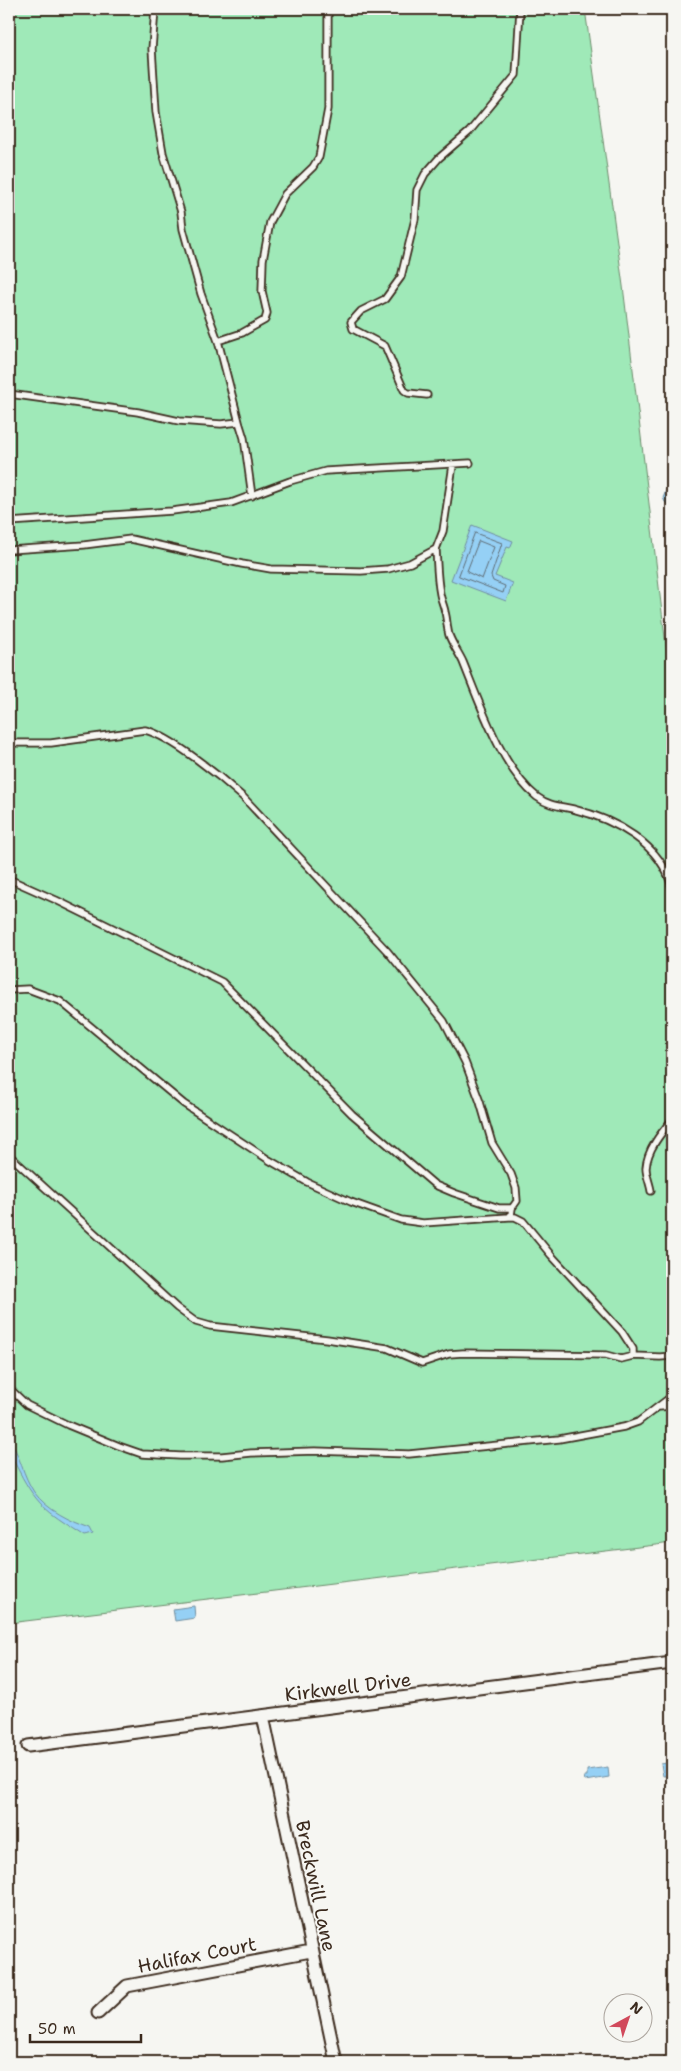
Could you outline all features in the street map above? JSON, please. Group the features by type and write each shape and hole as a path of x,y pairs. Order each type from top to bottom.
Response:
{"street":[{"name":"Kirkwell Drive","path":"28,1746 672,1663"},
{"name":"Breckwill Lane","path":"263,1716 311,1951 336,2062"},
{"name":"Halifax Court","path":"98,2012 127,1986 311,1951"}],"lane":[{"path":"155,9 153,58 156,112 163,153 181,212 183,230 201,294 218,341 244,438 252,496"},
{"path":"218,341 230,339 242,333 264,320 267,314 262,291 263,260 270,222 285,194 313,167 319,157 328,110 328,9"},
{"path":"427,395 408,393 404,390 385,346 353,329 351,322 361,311 385,299 401,277 415,219 417,190 425,174 438,158 469,132 516,75 520,9"},
{"path":"9,394 138,412 179,421 221,424 239,422"},
{"path":"9,522 172,511 231,504 290,481 326,471 470,463"},
{"path":"453,465 443,531 436,548 440,595 449,634 462,660 479,704 507,760 524,785 539,799 553,806 573,809 600,818 632,834 660,859 672,888"},
{"path":"9,550 84,545 131,539 271,569 361,572 388,569 410,563 436,548"},
{"path":"9,743 51,743 145,730 153,732 184,751 223,779 243,797 388,952 444,1021 465,1062 480,1102 492,1143 511,1174 516,1188 517,1201 509,1217"},
{"path":"9,879 65,904 222,982 352,1114 435,1185 499,1208 512,1208"},
{"path":"9,990 28,988 60,1001 130,1061 215,1126 276,1164 351,1202 401,1220 423,1223 509,1217 515,1217 523,1221 551,1255 622,1332 633,1349 633,1356"},
{"path":"651,1191 646,1168 648,1160 660,1133 672,1120"},
{"path":"9,1155 176,1308 196,1322 236,1330 327,1339 387,1348 422,1363 449,1354 463,1353 606,1355 621,1359 633,1356 672,1356"},
{"path":"9,1388 27,1405 68,1425 119,1446 142,1454 180,1456 222,1456 315,1450 409,1454 559,1439 624,1427 638,1422 672,1396"},
{"path":"660,1407 672,1406"}],"path":[{"path":"654,2062 672,2053"}],"green space":[{"path":"9,9 585,9 623,286 672,696 672,1543 9,1623"}],"water":[{"path":"669,483 672,483 672,509 663,498"},
{"path":"472,525 513,541 510,548 507,547 495,576 513,583 506,601 451,580"},
{"path":"9,1438 30,1486 39,1498 59,1514 90,1528 93,1534 85,1536 54,1516 39,1502 26,1484 15,1463"},
{"path":"194,1606 195,1618 175,1621 173,1609"},
{"path":"672,1762 672,1775 663,1776 661,1764"},
{"path":"608,1767 609,1777 585,1781 584,1776 587,1776 587,1770"}]}
